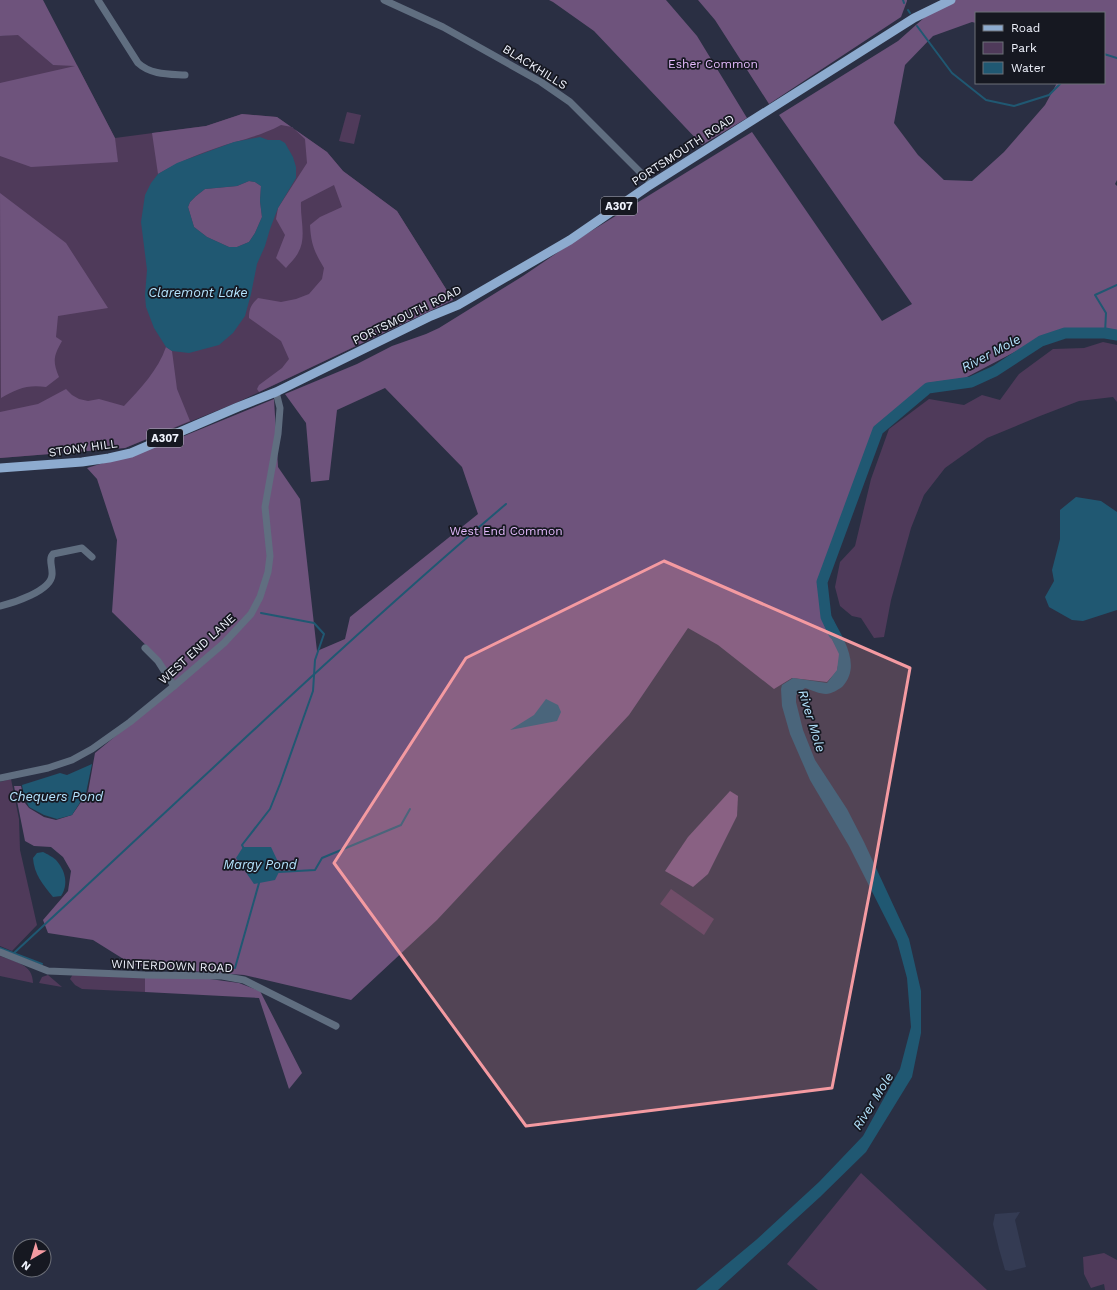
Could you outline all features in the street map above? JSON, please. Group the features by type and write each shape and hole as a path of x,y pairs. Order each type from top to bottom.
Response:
{"main road":[{"name":"PORTSMOUTH ROAD","path":"276,392 431,316 458,305 497,284 570,240 652,184 914,18 951,0"},
{"name":"STONY HILL","path":"0,468 82,462 131,453 276,392"}],"street":[{"path":"98,0 134,57 144,68 151,71 185,75"},
{"name":"BLACKHILLS","path":"384,0 443,27 500,58 541,82 566,99 652,184"},
{"name":"WEST END LANE","path":"0,778 48,768 72,760 106,739 174,686 224,643 251,614 260,597 268,572 270,556 265,507 278,434 280,408 276,392"},
{"path":"0,606 28,597 50,582 52,576 51,555 82,548 92,557"},
{"path":"145,648 158,661 174,686"},
{"name":"WINTERDOWN ROAD","path":"0,952 48,971 145,975 222,976 244,980 336,1026"}],"highlighted area":[{"path":"664,561 910,668 873,875 832,1088 526,1126 334,863 466,658"}],"shaded area":[{"path":"1020,1212 1015,1220 1026,1267 1010,1271 1005,1270 993,1224 995,1214"}],"green space":[{"path":"0,0 43,0 115,138 118,162 31,167 0,156 0,83 75,66 53,65 18,35 0,36"},
{"name":"Esher Common","path":"549,0 666,0 697,36 747,118 702,145 594,31"},
{"path":"698,0 907,1 901,17 769,104 715,20"},
{"name":"West End Common","path":"944,0 1117,0 1117,180 1115,184 1117,186 1117,332 1095,328 1049,334 965,378 928,383 875,430 817,582 824,624 840,654 837,671 827,682 792,678 774,689 718,645 688,628 629,715 437,920 351,1000 244,975 163,969 133,965 93,940 48,933 43,920 68,891 71,871 63,857 51,847 34,846 25,841 14,786 21,786 25,803 29,808 44,817 56,820 72,815 88,792 95,753 175,687 156,655 112,612 117,540 97,479 87,468 162,445 274,399 278,467 300,499 317,651 345,639 350,617 478,514 462,467 385,388 337,410 329,480 311,482 306,423 285,394 357,364 392,346 439,328 523,276 570,244 752,132 882,321 912,304 779,115 898,41","holes":["975,12 1105,12 1105,84 1056,84 1045,105 1004,152 972,181 944,180 918,155 894,123 905,65 933,36 972,22 975,23"]},
{"path":"18,34 53,65 77,65 115,138 206,126 242,114 277,117 327,152 343,171 397,211 453,300 236,403 125,448 0,458 0,36"},
{"path":"347,112 361,115 354,144 339,141"},
{"path":"242,114 277,117 291,127 281,125 258,135 215,148 158,174 152,133 206,126"},
{"path":"294,129 327,152 343,171 397,211 453,300 259,392 257,389 259,385 282,368 289,359 281,341 249,318 251,307 258,298 281,302 296,299 309,294 322,279 324,268 314,247 310,225 320,217 342,207 334,185 301,202 303,235 301,247 286,268 276,258 285,235 276,219 278,208 307,163 305,139"},
{"path":"249,181 255,182 261,186 260,201 262,217 249,242 237,247 229,247 207,237 194,227 188,207 190,202 196,196 205,189 237,186"},
{"path":"0,193 66,243 108,308 58,316 56,337 62,341 57,350 55,367 59,377 46,387 33,386 22,388 1,398"},
{"path":"1103,342 1117,345 1117,402 1113,397 1079,401 987,438 945,468 924,495 911,528 891,600 884,637 874,638 861,618 852,616 840,606 835,587 840,562 855,546 871,479 889,429 929,399 964,405 982,395 1000,400 1019,374 1053,349 1084,348"},
{"path":"166,347 172,351 177,389 190,421 125,448 0,458 0,412 38,404 66,389 79,399 88,401 99,399 124,406 154,371"},
{"path":"11,779 19,819 20,850 37,925 12,951 0,946 0,782"},
{"path":"730,791 738,796 737,816 708,874 693,887 665,871 688,837"},
{"path":"671,889 714,919 704,935 660,904"},
{"path":"0,956 17,962 27,968 32,977 33,983 0,976"},
{"path":"73,974 145,977 145,992 82,989 75,985 70,979"},
{"path":"48,975 62,987 39,983 42,977"},
{"path":"145,977 210,979 239,983 260,991 302,1073 289,1089 259,998 145,992"},
{"path":"861,1173 987,1290 818,1290 787,1264"},
{"path":"1104,1253 1117,1260 1117,1290 1105,1290 1104,1284 1091,1288 1084,1274 1083,1257"}],"water":[{"name":"Claremont Lake","path":"260,137 268,140 280,140 285,143 293,157 296,167 296,178 278,208 257,264 245,316 233,333 219,345 189,353 172,351 166,347 154,328 146,307 145,295 147,270 141,222 145,195 151,183 158,174 177,163 234,142","holes":["249,181 255,182 261,186 260,201 262,217 249,242 237,247 229,247 207,237 194,227 188,207 190,202 205,189 237,186"]},
{"path":"1076,497 1101,501 1117,512 1117,610 1083,621 1072,620 1049,607 1045,597 1054,581 1052,570 1060,539 1060,510"},
{"path":"833,619 849,652 851,670 848,678 842,687 828,694 805,688 796,695 796,702 803,730 815,760 847,809 909,939 921,991 921,1033 912,1077 866,1152 820,1197 718,1290 696,1290 756,1240 819,1182 863,1136 900,1069 911,1027 907,978 897,941 849,846 810,780 790,734 782,706 782,685 793,678 827,683 837,670 839,654 824,623"},
{"path":"546,699 558,705 561,712 557,721 510,730 534,715"},
{"name":"Chequers Pond","path":"92,764 86,793 72,815 57,819 44,815 29,807 24,796 22,785 60,773 67,775"},
{"name":"Margy Pond","path":"243,847 271,847 281,868 275,880 254,884 236,858"},
{"path":"43,852 56,860 62,868 65,877 65,887 61,896 53,897 37,874 33,858 37,853"}],"waterway":[{"path":"917,26 952,73 986,100 1014,106 1049,95 1060,84"},
{"path":"1105,54 1117,58"},
{"path":"1105,333 1106,313 1095,295 1117,285"},
{"name":"River Mole","path":"834,634 826,617 822,582 878,430 928,388 971,382 995,371 1041,341 1065,333 1105,333 1117,335"},
{"path":"14,953 319,670 443,558 506,504"},
{"path":"243,847 242,845 270,809 280,784 313,691 315,660 324,634 314,623 261,613"},
{"path":"279,872 315,870 322,858 401,825 410,809"},
{"path":"235,968 259,883"},
{"path":"0,948 42,964"}]}
